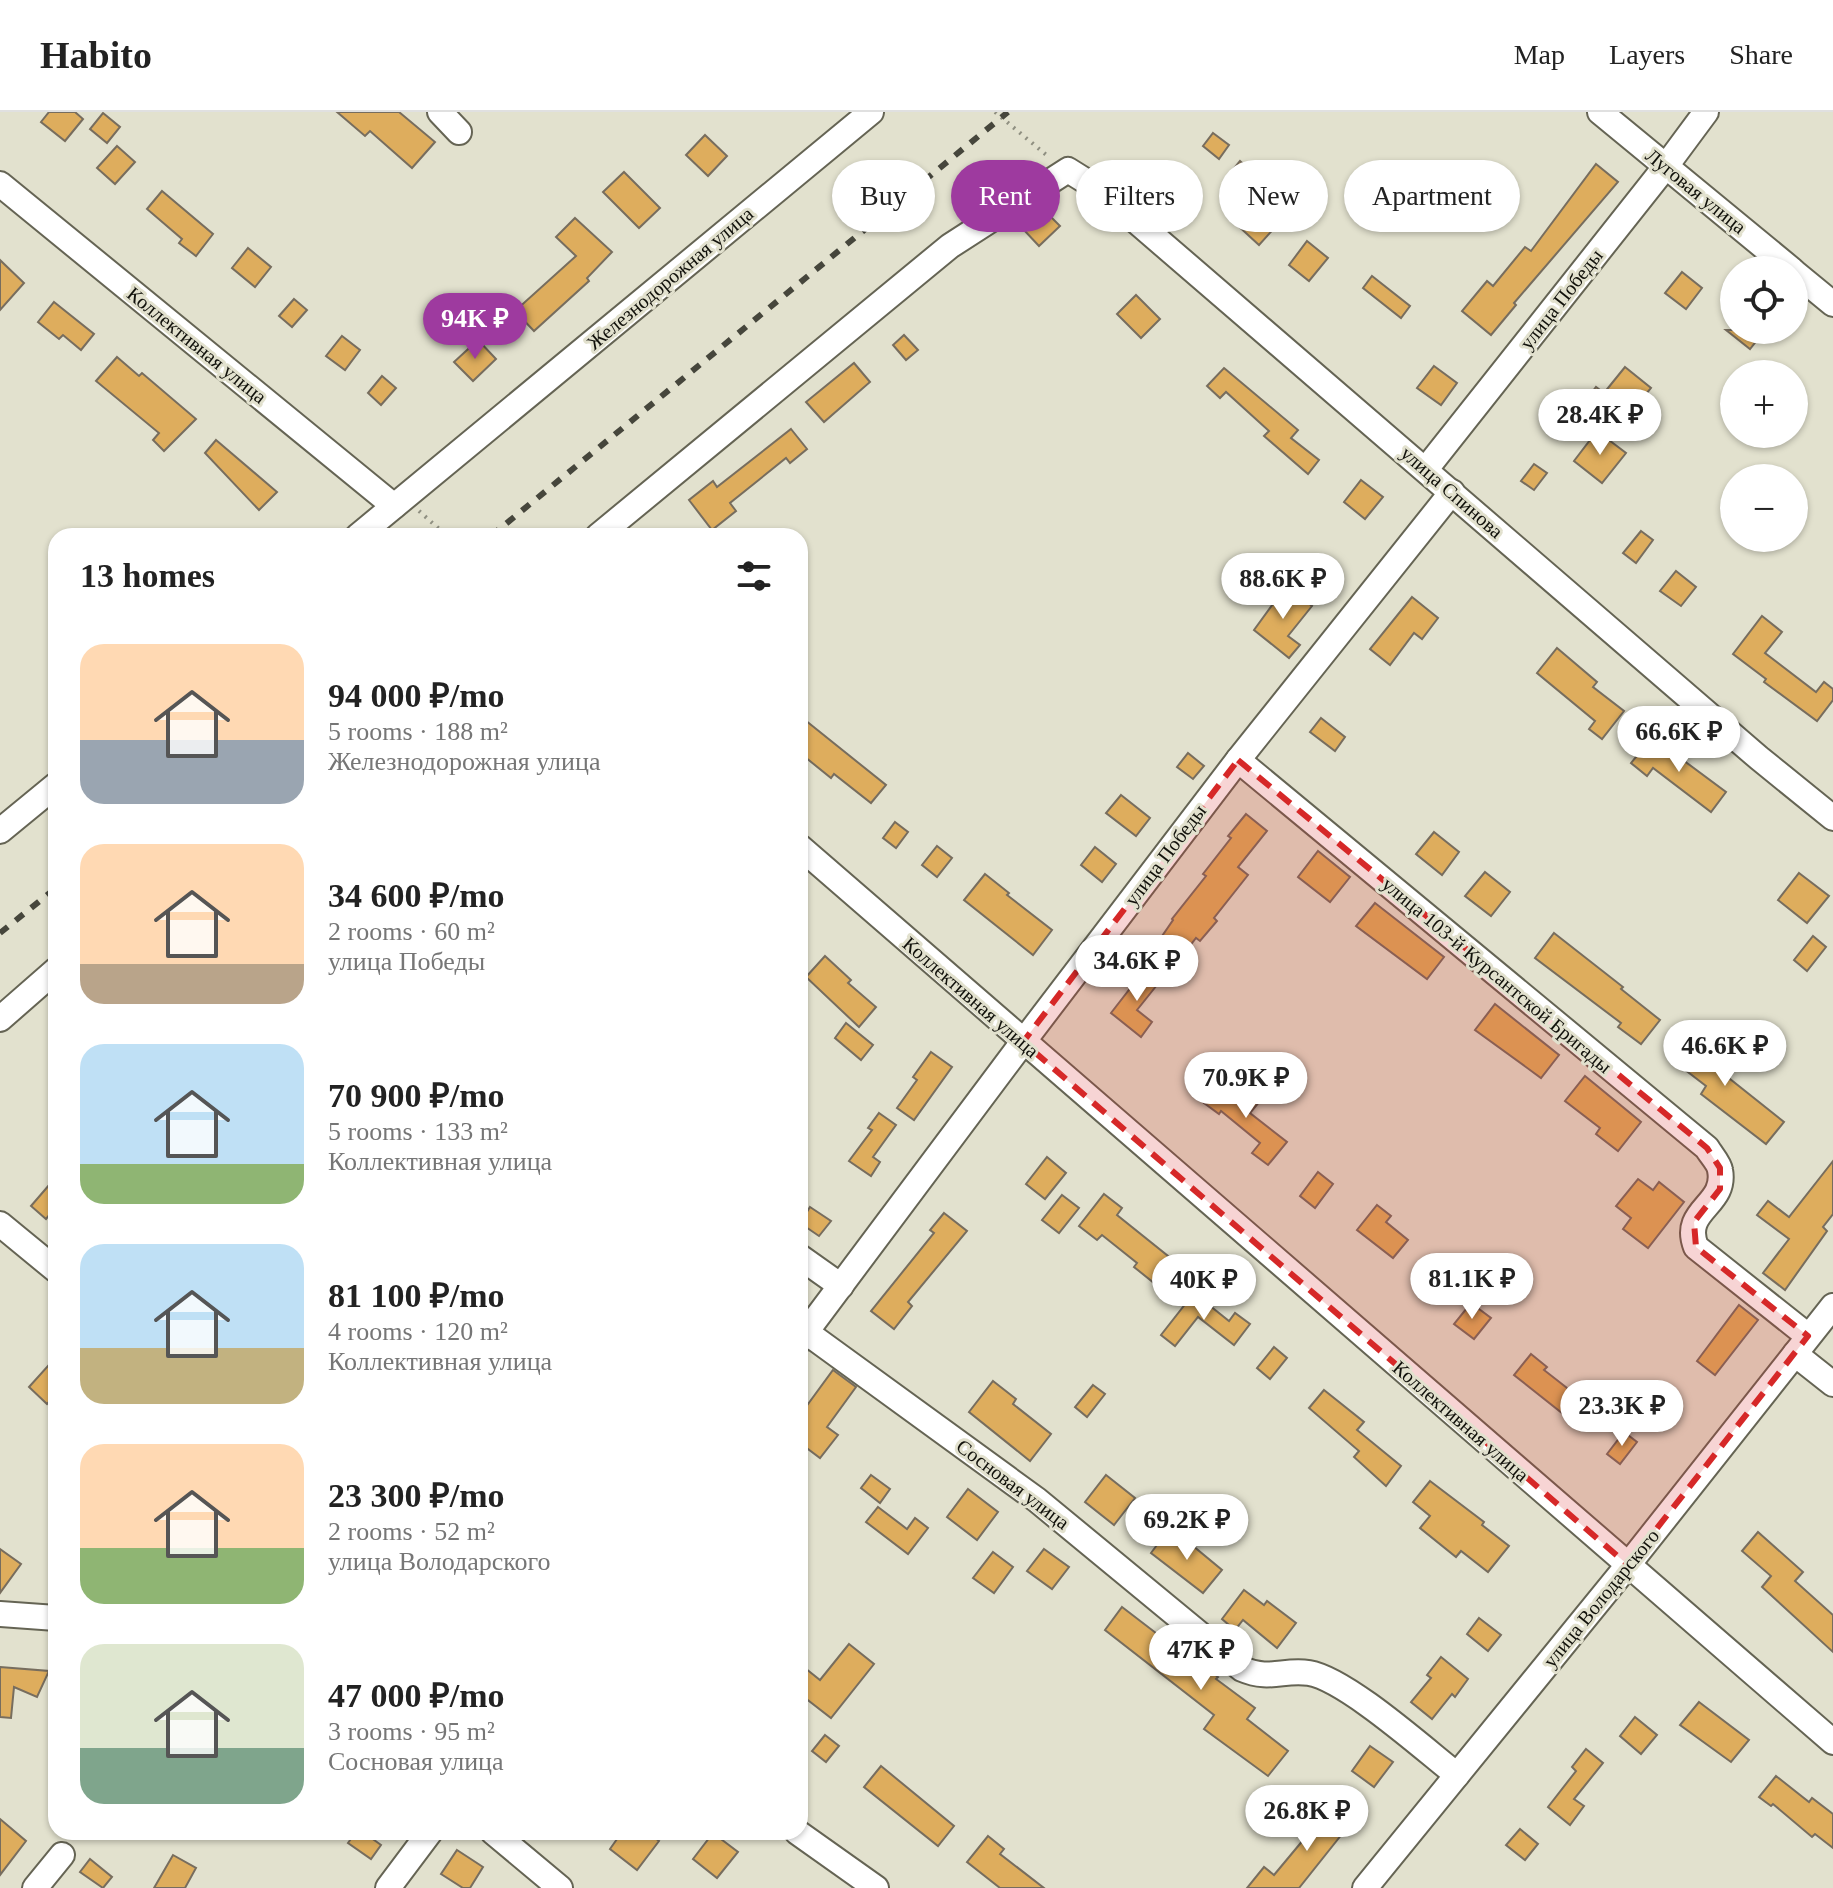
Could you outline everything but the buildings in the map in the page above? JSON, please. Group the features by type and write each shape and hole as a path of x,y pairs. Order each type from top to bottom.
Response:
{"street":[{"path":"440,112 459,132"},
{"name":"Железнодорожная улица","path":"368,528 871,112"},
{"name":"Луговая улица","path":"1600,112 1775,256"},
{"name":"улица Победы","path":"1426,469 1706,112"},
{"path":"608,528 950,246 1068,170"},
{"name":"улица Спинова","path":"1068,170 1100,190 1759,758 1833,818"},
{"name":"Коллективная улица","path":"0,184 394,506"},
{"name":"Луговая улица","path":"1808,283 1833,304"},
{"name":"улица Победы","path":"808,1329 1238,760 1452,492"},
{"name":"улица 103-й Курсантской Бригады","path":"1238,760 1707,1148 1720,1168 1720,1189 1694,1222 1691,1234 1696,1247 1802,1345 1833,1384"},
{"path":"0,831 48,792"},
{"name":"Коллективная улица","path":"808,854 1833,1742"},
{"path":"0,1019 48,977"},
{"path":"0,1224 48,1263"},
{"path":"808,1263 841,1286"},
{"name":"улица Володарского","path":"1374,1885 1457,1775 1833,1306"},
{"name":"Сосновая улица","path":"808,1340 1037,1500 1242,1669 1258,1676 1309,1673 1330,1680 1393,1723 1457,1775"},
{"path":"0,1614 48,1617"},
{"path":"388,1888 424,1840"},
{"path":"503,1840 560,1888"},
{"path":"808,1840 876,1888"},
{"path":"35,1888 62,1855"}],"path":[{"path":"995,112 1040,151 1068,170"},
{"path":"394,506 418,509 438,528"}],"highlighted area":[{"path":"1238,760 1707,1148 1720,1168 1720,1189 1694,1222 1696,1247 1808,1336 1628,1565 1023,1042"}],"railway":[{"path":"501,528 1008,112"},
{"path":"0,933 48,894"}]}
